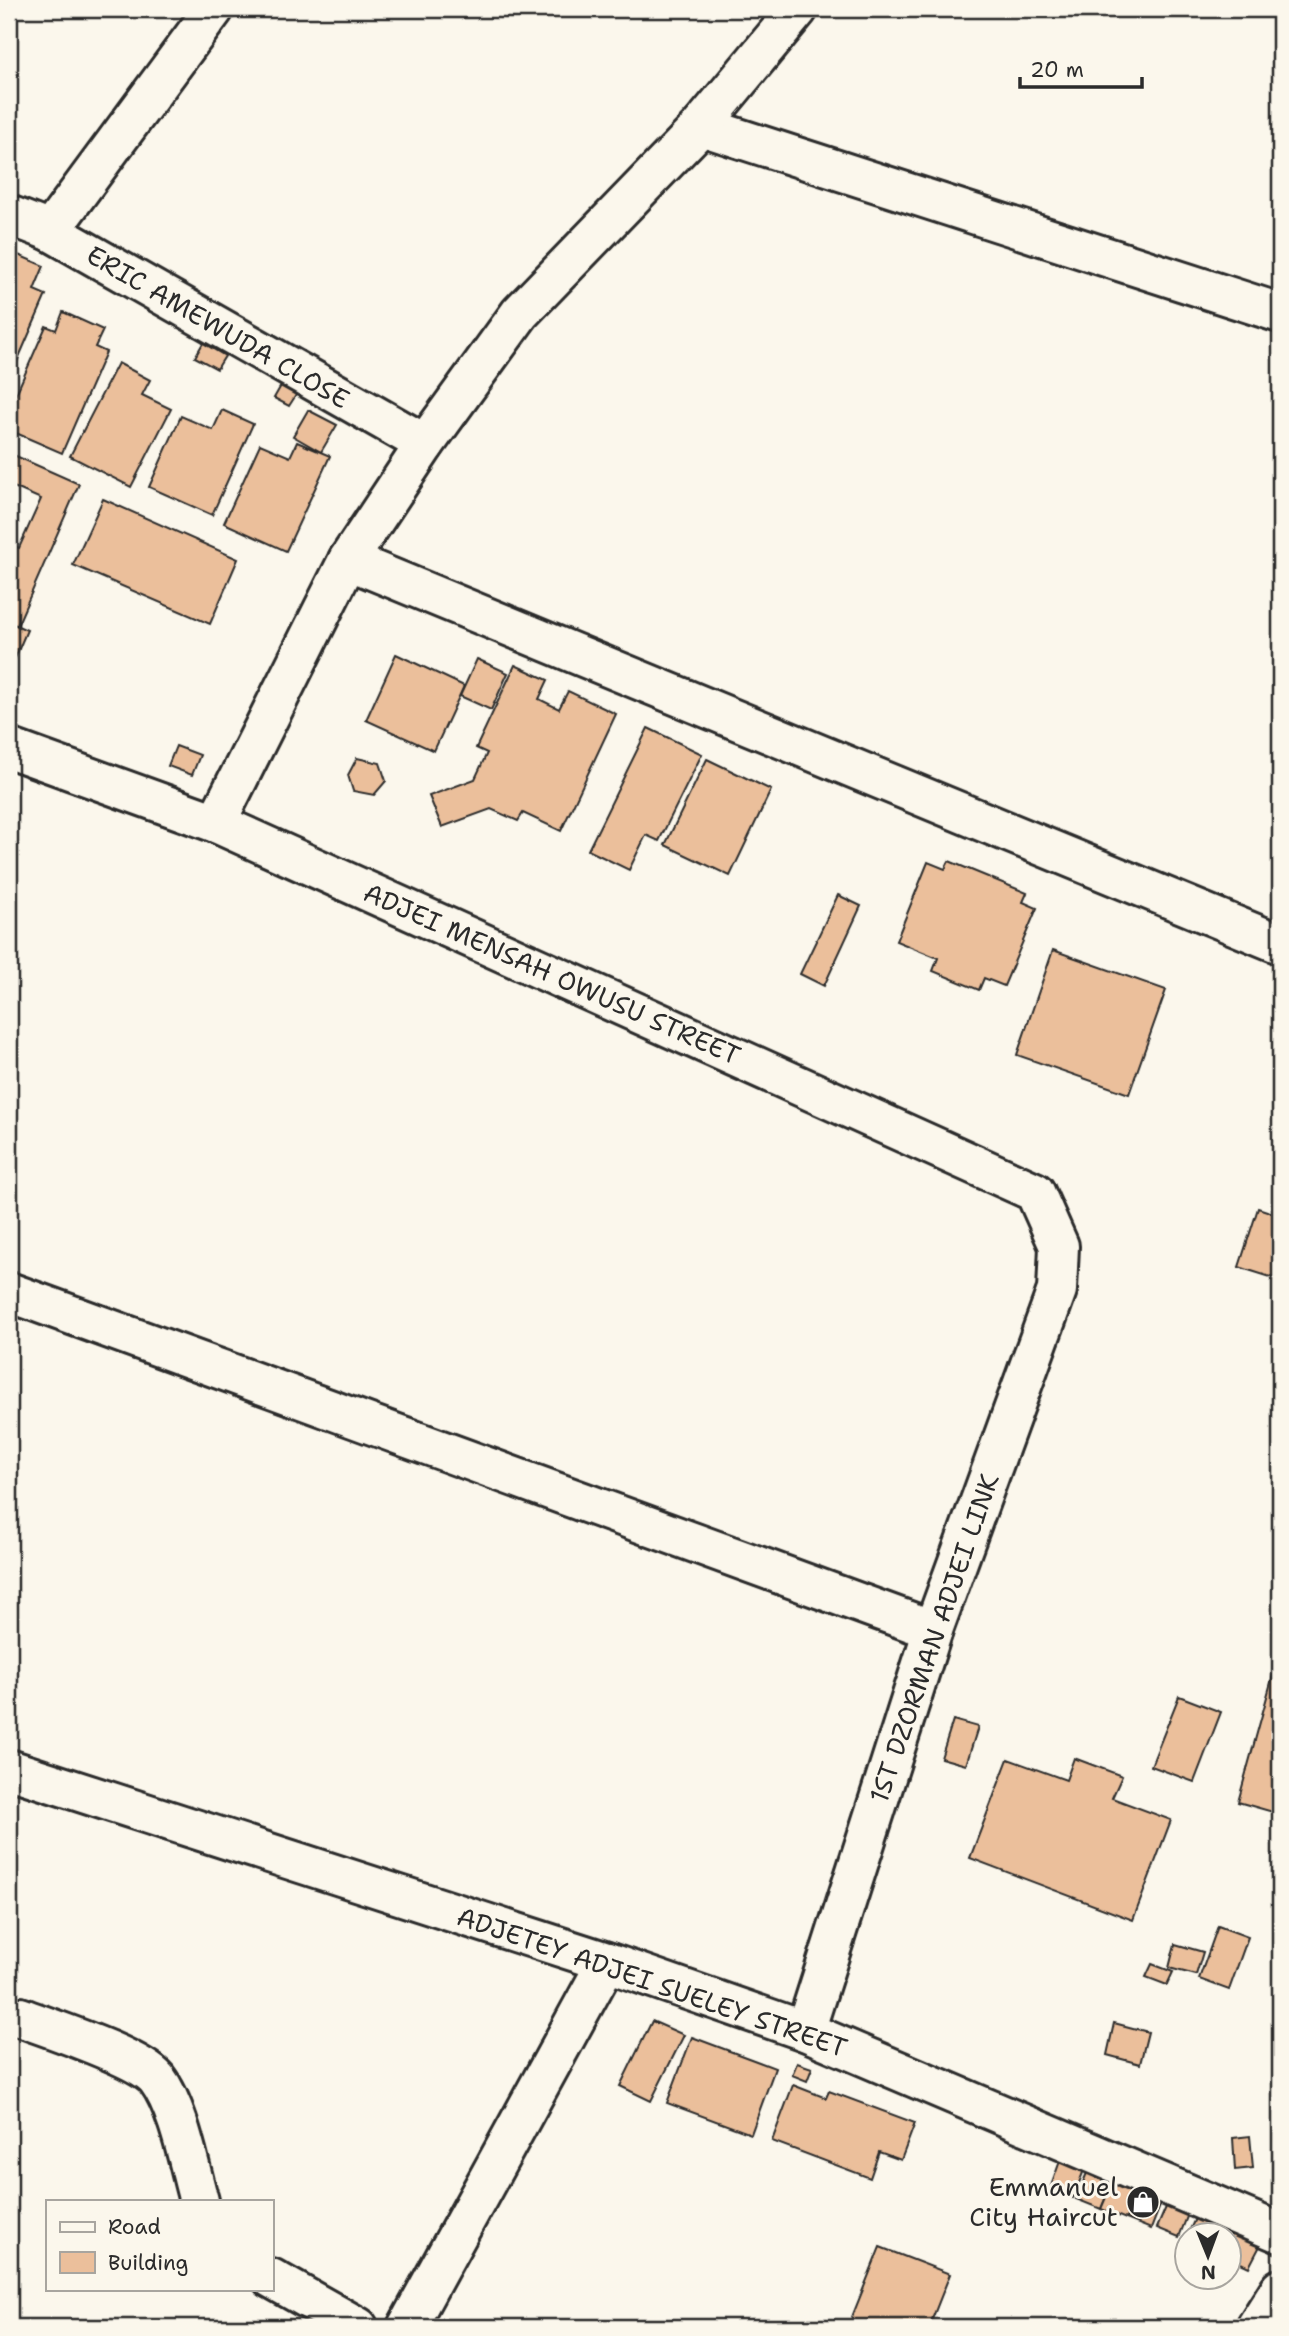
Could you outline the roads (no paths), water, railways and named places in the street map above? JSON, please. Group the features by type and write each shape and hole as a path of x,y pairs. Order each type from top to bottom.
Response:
{"street":[{"path":"50,231 214,9"},
{"path":"216,823 348,559 425,444 520,313 701,126 798,9"},
{"path":"701,126 1280,313"},
{"name":"ERIC AMEWUDA CLOSE","path":"9,215 50,231 425,444"},
{"path":"348,559 1280,944"},
{"name":"ADJEI MENSAH OWUSU STREET","path":"9,748 216,823 1035,1192 1059,1246"},
{"name":"1ST DZORMAN ADJEI LINK","path":"805,2031 933,1630 1057,1290 1059,1246"},
{"path":"9,1292 933,1630"},
{"name":"ADJETEY ADJEI SUELEY STREET","path":"9,1769 607,1962 805,2031 1280,2233"},
{"path":"407,2327 607,1962"},
{"path":"20,2017 127,2058 155,2077 169,2099 199,2200"},
{"path":"273,2279 358,2327"},
{"path":"1256,2327 1280,2290"}],"place":[{"name":"Emmanuel City Haircut","path":"1143,2202"}]}
